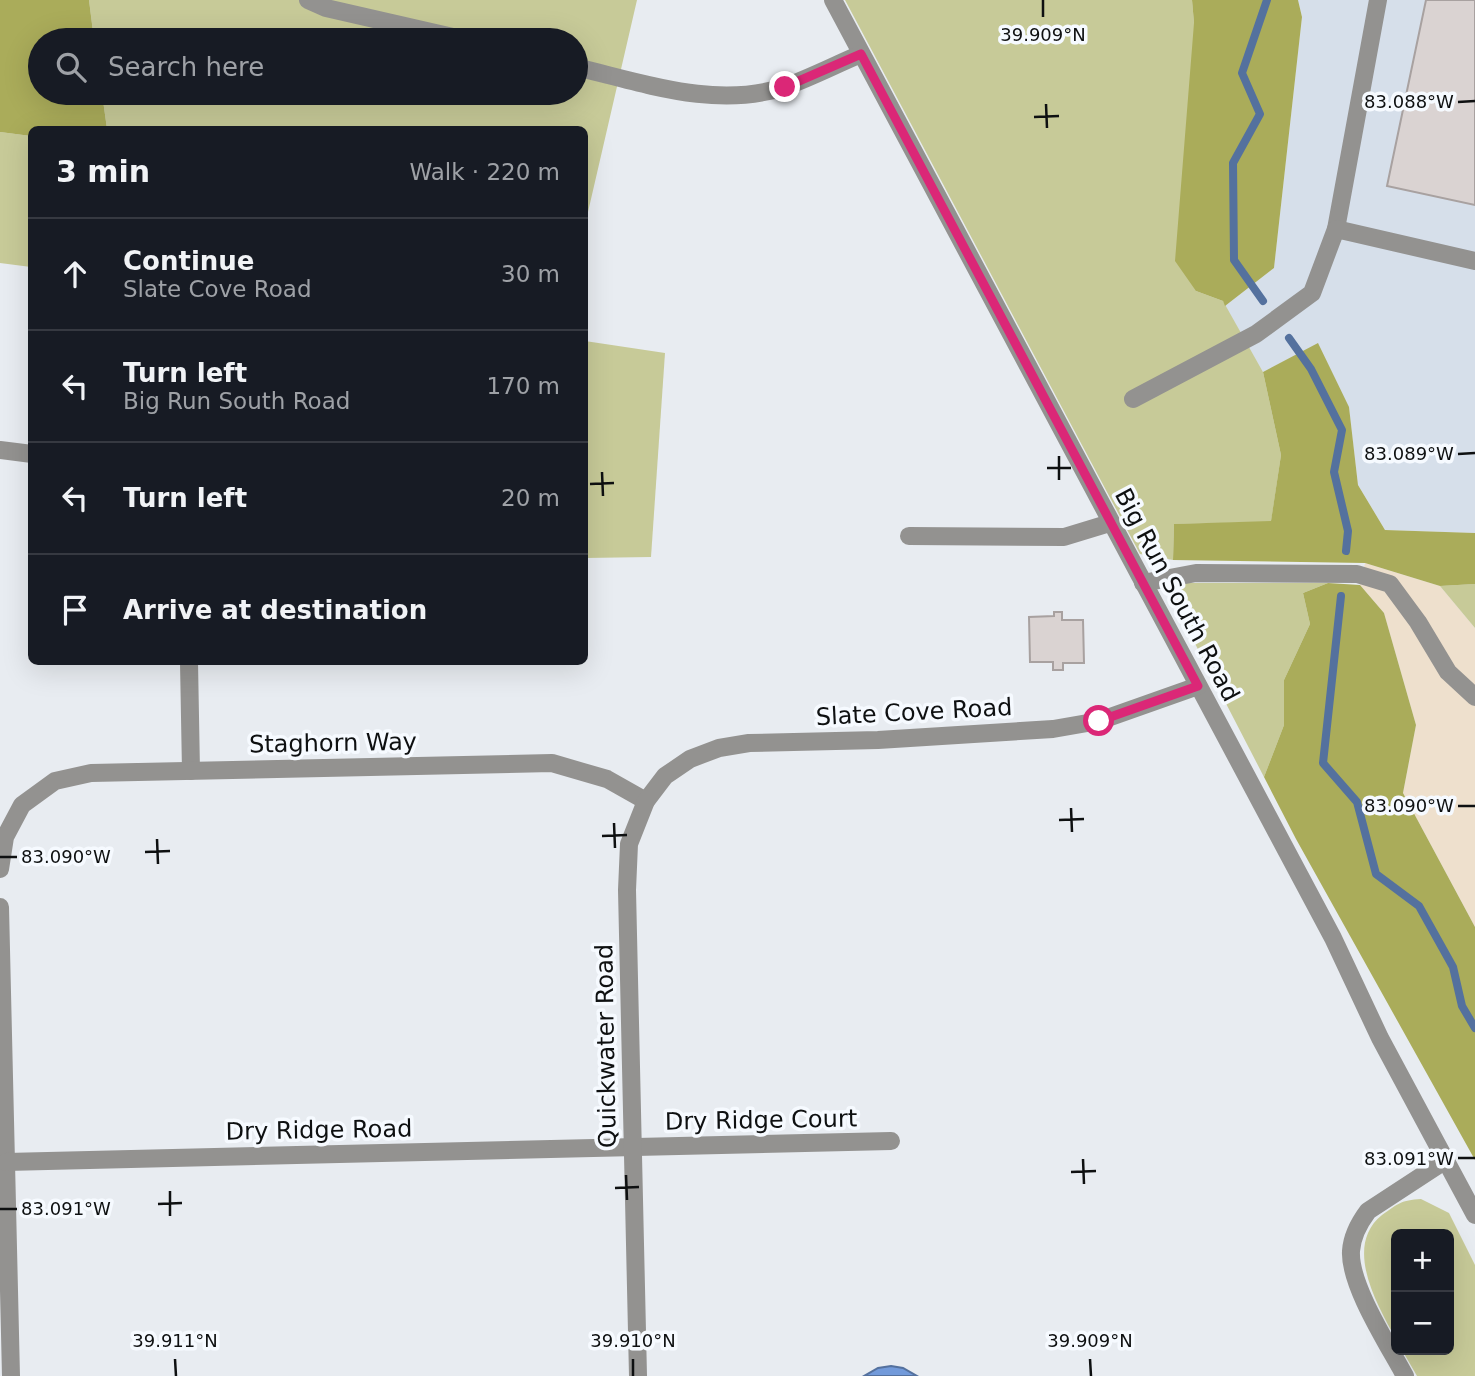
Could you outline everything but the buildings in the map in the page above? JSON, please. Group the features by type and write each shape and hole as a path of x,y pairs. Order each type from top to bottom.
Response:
{"street":[{"path":"308,0 326,8 414,28"},
{"name":"Big Run South Road","path":"833,0 1333,938 1380,1038 1475,1215"},
{"path":"1133,399 1256,334 1312,293 1336,229 1378,0"},
{"path":"588,70 684,92 738,96 785,87 861,54"},
{"path":"1336,229 1475,261"},
{"path":"0,450 28,454"},
{"path":"909,536 1064,537 1110,523"},
{"path":"1143,583 1196,573 1357,574 1390,584 1418,622 1448,672 1475,697"},
{"path":"189,665 191,771"},
{"name":"Slate Cove Road","path":"646,802 665,776 691,760 719,748 749,743 878,740 1053,729 1099,721 1198,686"},
{"name":"Staghorn Way","path":"0,869 5,837 22,805 55,780 91,773 552,762 607,779 646,802"},
{"name":"Quickwater Road","path":"638,1376 627,890 629,844 646,802"},
{"path":"0,907 11,1376"},
{"name":"Dry Ridge Court","path":"633,1147 891,1141"},
{"name":"Dry Ridge Road","path":"6,1162 633,1147"},
{"path":"1405,1376 1355,1278 1352,1243 1368,1211 1446,1160"}],"shaded area":[{"path":"0,0 89,0 92,28 28,28 28,105 104,105 107,126 28,126 28,136 0,132"},
{"path":"1192,0 1298,0 1302,17 1274,268 1225,306 1223,301 1196,291 1175,261 1194,23"},
{"path":"1298,0 1475,0 1475,533 1385,530 1358,485 1349,408 1318,344 1263,372 1225,306 1274,268 1302,17"},
{"path":"1318,343 1349,407 1358,485 1385,530 1475,533 1475,584 1440,586 1365,563 1173,560 1174,524 1271,521 1281,455 1263,372"},
{"path":"1365,563 1440,586 1475,628 1475,927 1403,793 1416,725 1384,613 1360,585"},
{"path":"1328,583 1360,585 1384,613 1416,725 1403,793 1475,927 1475,1160 1264,777 1284,725 1284,680 1310,624 1303,593"}],"green space":[{"path":"89,0 637,0 588,212 588,126 107,126 104,105 588,105 588,28 92,28"},
{"path":"845,0 1192,0 1196,291 1223,301 1263,372 1281,455 1271,522 1174,524 1173,560 1140,554"},
{"path":"0,132 28,136 28,267 0,263"},
{"path":"588,341 665,353 651,557 588,558"},
{"path":"1185,583 1328,583 1303,593 1310,624 1284,680 1284,725 1264,777 1173,601"},
{"path":"1475,584 1475,628 1440,586"},
{"path":"1421,1199 1449,1213 1475,1265 1475,1376 1417,1376 1405,1355 1454,1355 1454,1229 1391,1229 1391,1330 1373,1293 1364,1259 1365,1243 1371,1228 1382,1215 1409,1200"}],"water":[{"path":"878,1368 903,1368 917,1376 864,1376"}],"waterway":[{"path":"1263,301 1234,260 1233,163 1260,114 1242,73 1267,0"},
{"path":"1289,338 1311,369 1342,430 1334,472 1348,531 1346,551"},
{"path":"1341,596 1323,763 1357,802 1376,874 1419,906 1453,967 1462,1006 1475,1028"}],"route":[{"path":"785,87 861,54 1198,686 1099,721"}]}
